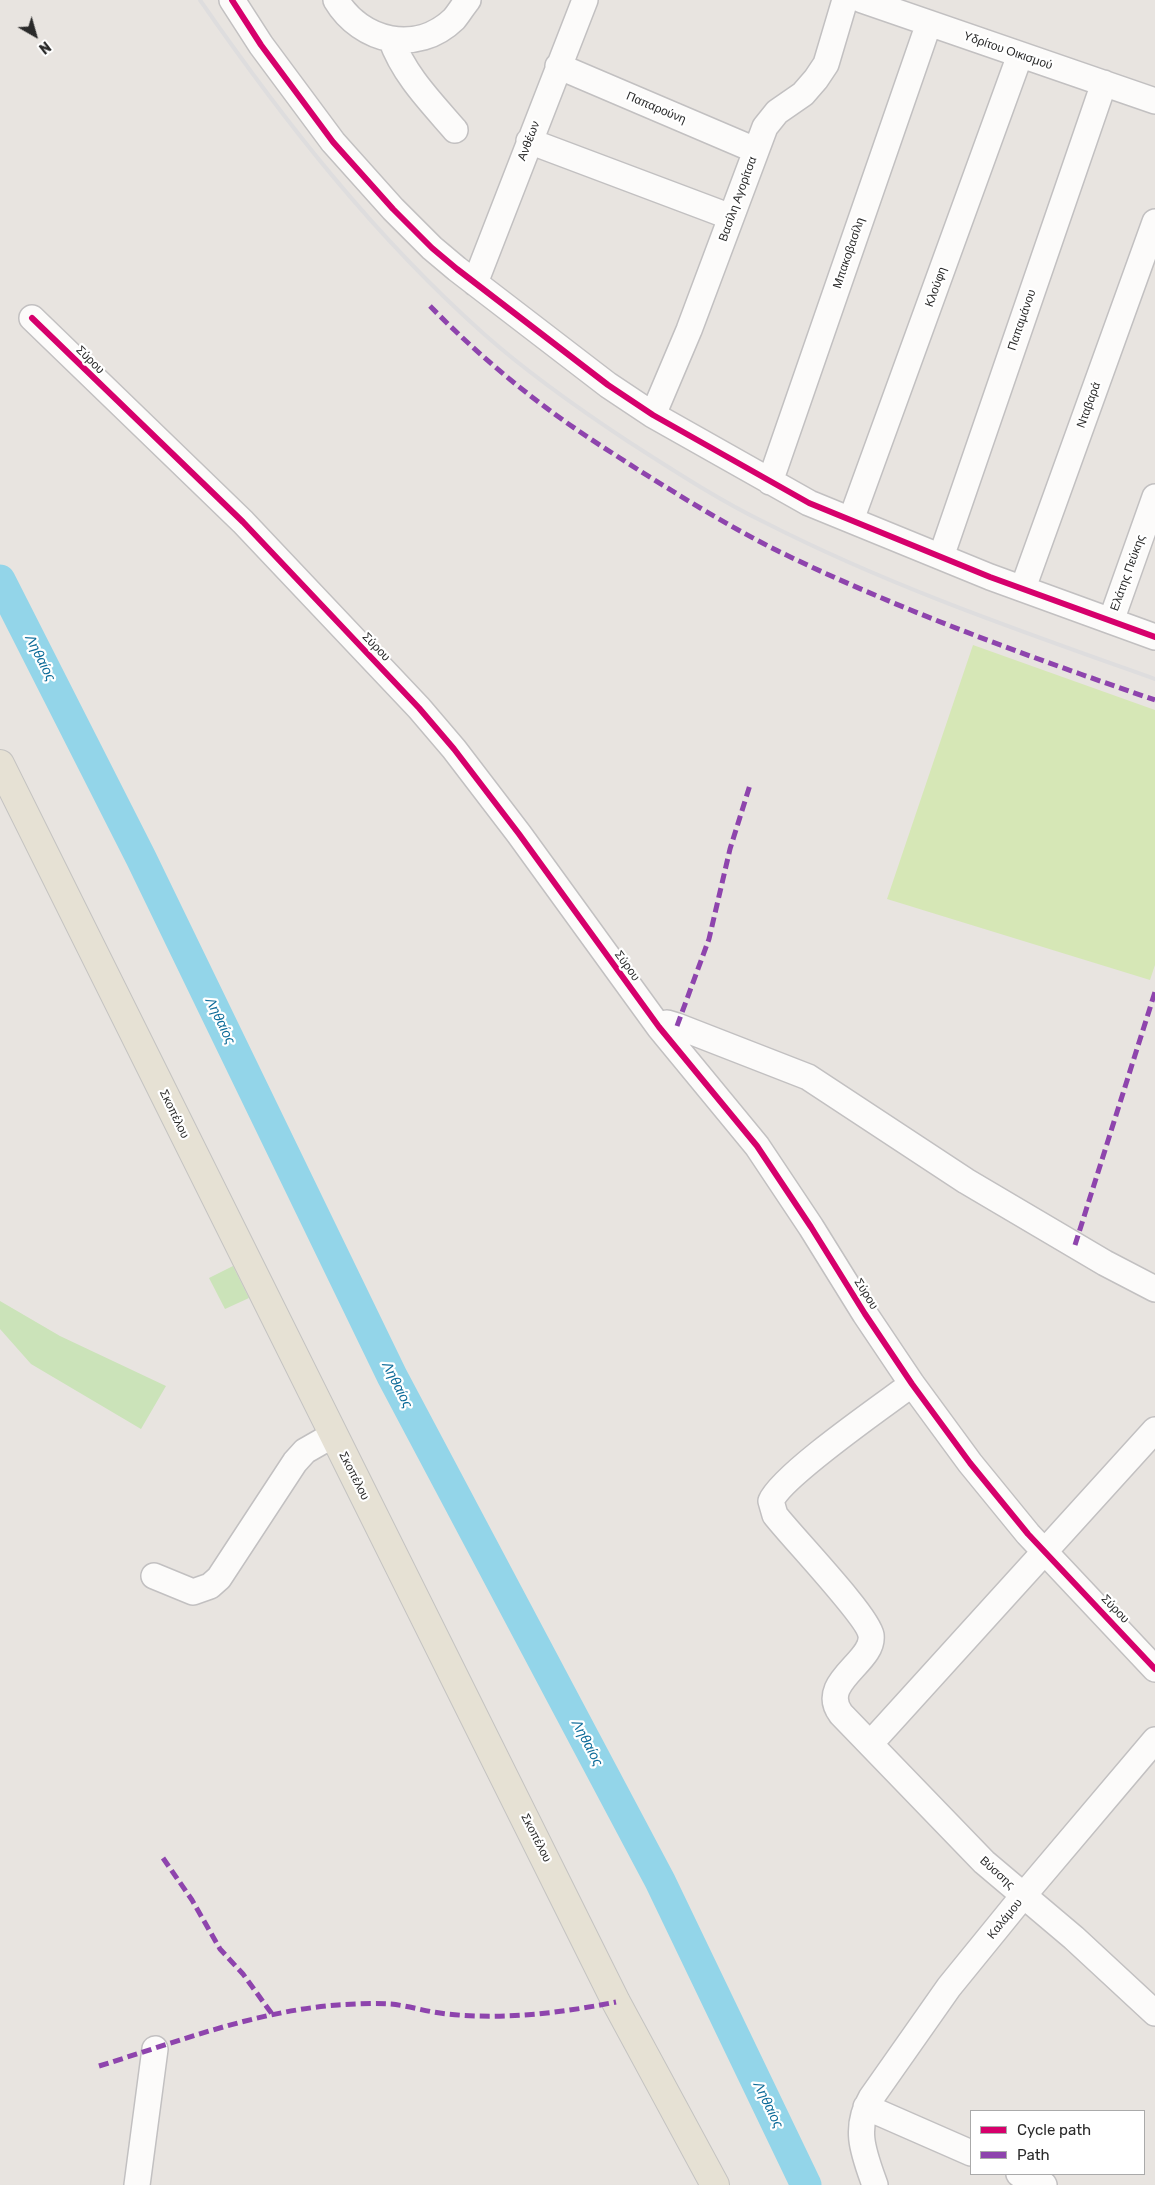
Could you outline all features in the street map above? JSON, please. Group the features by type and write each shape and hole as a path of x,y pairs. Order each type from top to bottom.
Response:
{"main road":[{"name":"Σκοπέλου","path":"0,764 616,2002 715,2185"}],"street":[{"path":"232,0 261,45 333,142 418,234 475,283 608,385 653,415 809,503 990,577 1155,637"},
{"path":"336,0 344,14 364,30 391,39 411,40 434,32 454,19 468,0"},
{"name":"Ανθέων","path":"475,283 585,0"},
{"name":"Βασίλη Αγορίτσα","path":"653,415 689,330 765,127 777,112 803,94 816,80 826,64 845,0"},
{"name":"Υδρίτου Οικισμού","path":"862,0 1155,101"},
{"name":"Μπακοβασίλη","path":"770,482 929,23"},
{"path":"391,39 398,59 409,76 455,130"},
{"name":"Κλούφη","path":"851,520 1020,55"},
{"name":"Παπαρούνη","path":"558,66 755,150"},
{"name":"Παπαμάνου","path":"940,557 1104,84"},
{"path":"529,141 732,217"},
{"name":"Νταβαρά","path":"1023,588 1155,222"},
{"name":"Σύρου","path":"32,318 244,522 419,708 454,749 519,834 658,1027 757,1146 812,1227 865,1314 912,1384 993,1493 1044,1551 1155,1668"},
{"name":"Ελάτης Πεύκης","path":"1111,621 1155,497"},
{"path":"658,1027 667,1023 677,1026 808,1077 981,1190 1105,1263 1155,1289"},
{"name":"Βύσσης","path":"912,1384 810,1462 780,1489 771,1502 775,1515 848,1602 871,1634 869,1645 863,1655 838,1688 834,1699 835,1704 841,1714 964,1842 1022,1896 1074,1938 1155,2013"},
{"path":"870,1744 1155,1430"},
{"path":"154,1576 193,1592 210,1586 226,1568 295,1462 305,1451 333,1435"},
{"name":"Καλάμου","path":"866,2107 950,1987 1022,1896 1155,1740"},
{"path":"136,2185 154,2049"},
{"path":"875,2185 861,2134 861,2121 866,2107 970,2153"},
{"path":"1021,2175 1044,2185"}],"green space":[{"path":"973,645 1155,710 1155,965 1150,980 887,899"},
{"path":"233,1266 249,1298 225,1309 209,1278"},
{"path":"0,1301 60,1336 166,1386 141,1429 31,1364 0,1329"}],"waterway":[{"name":"Ληθαίος","path":"0,580 141,858 392,1376 660,1881 806,2185"}],"railway":[{"path":"200,0 298,133 368,217 405,257 484,334 536,377 573,404 712,494 811,545 957,607 1155,679"}],"marked path":[{"path":"430,306 497,369 551,412 640,471 743,532 778,551 870,593 1011,649 1155,700"},
{"path":"677,1026 709,939 730,849 750,785"},
{"path":"1075,1245 1155,992"},
{"path":"163,1858 192,1900 220,1949 243,1974 272,2014"},
{"path":"99,2066 217,2029 307,2008 384,2004 468,2016 511,2016 553,2012 616,2002"}],"cycle path":[{"path":"232,0 261,45 333,142 393,209 432,248 457,269 608,385 653,415 809,503 990,577 1155,637"},
{"path":"32,318 243,522 419,708 454,749 519,834 659,1027 757,1146 912,1384 970,1463 1028,1534 1155,1669"}]}
